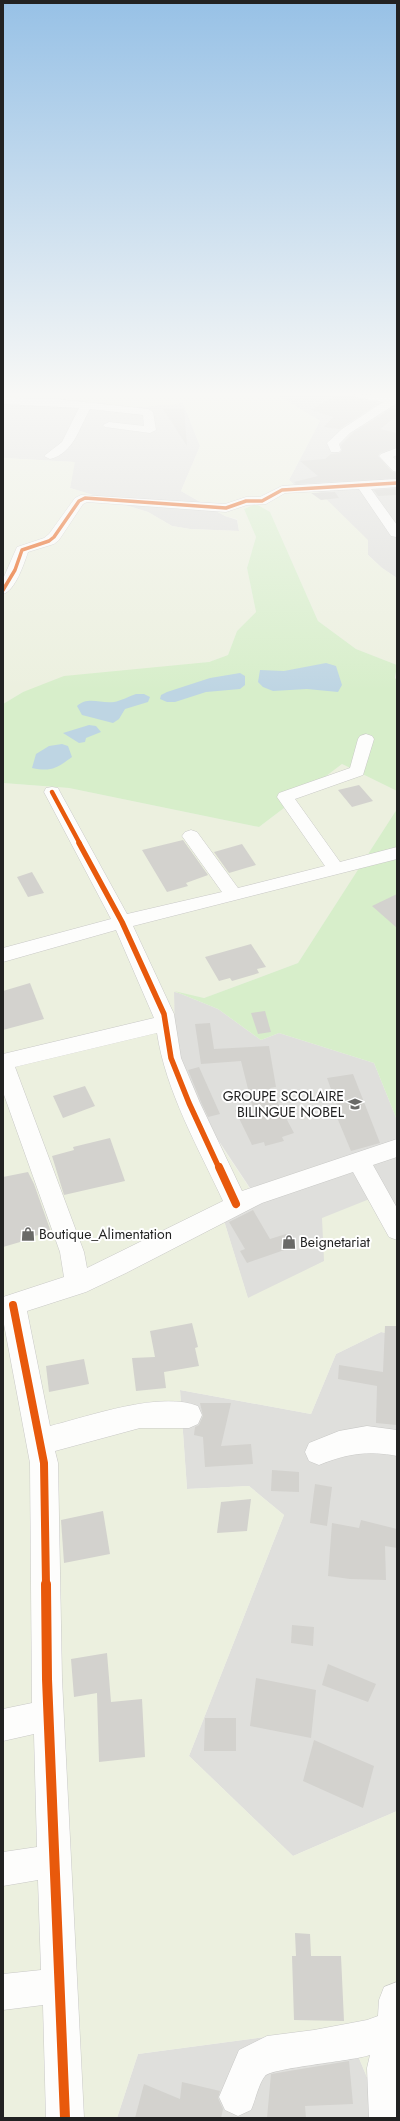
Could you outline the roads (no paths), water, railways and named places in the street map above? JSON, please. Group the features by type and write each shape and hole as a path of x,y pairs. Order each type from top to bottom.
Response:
{"street":[{"path":"3,590 15,570 22,550 49,541 54,537 79,501 85,498 218,506 226,508 246,501 262,501 275,494"},
{"path":"368,494 396,533"},
{"path":"336,869 285,797 357,771 366,739"},
{"path":"52,792 122,922 164,1014 171,1058 189,1102 236,1204"},
{"path":"191,836 234,895"},
{"path":"3,956 122,922 397,853"},
{"path":"77,1284 72,1252 3,1062 59,1047 166,1023"},
{"path":"65,2118 48,1715 44,1463 8,1307 77,1284 116,1266 254,1196 397,1148"},
{"path":"359,1162 397,1230"},
{"path":"40,1442 140,1415 189,1415"},
{"path":"319,1452 346,1441 379,1438 397,1443"},
{"path":"3,1725 48,1715"},
{"path":"3,1869 54,1861"},
{"path":"3,1992 59,1986"},
{"path":"238,2096 252,2063 267,2054 314,2048 360,2039 395,2014"},
{"path":"388,2118 385,2068 395,2014"}],"water":[{"path":"326,663 336,666 342,685 338,692 307,689 273,691 263,687 258,682 260,670 284,671"},
{"path":"240,673 245,676 245,685 240,689 206,692 175,702 167,702 160,699 161,695 167,692 210,678"},
{"path":"136,694 144,694 150,697 148,702 125,709 119,719 113,723 82,715 77,706 86,701 119,701"},
{"path":"89,725 96,726 101,732 86,738 85,742 79,743 63,733"},
{"path":"62,744 68,746 72,757 54,768 45,770 32,768 36,754 49,746"}],"place":[{"name":"GROUPE SCOLAIRE BILINGUE NOBEL","path":"355,1104"},
{"name":"Boutique_Alimentation","path":"28,1234"},
{"name":"Beignetariat","path":"289,1242"}]}
